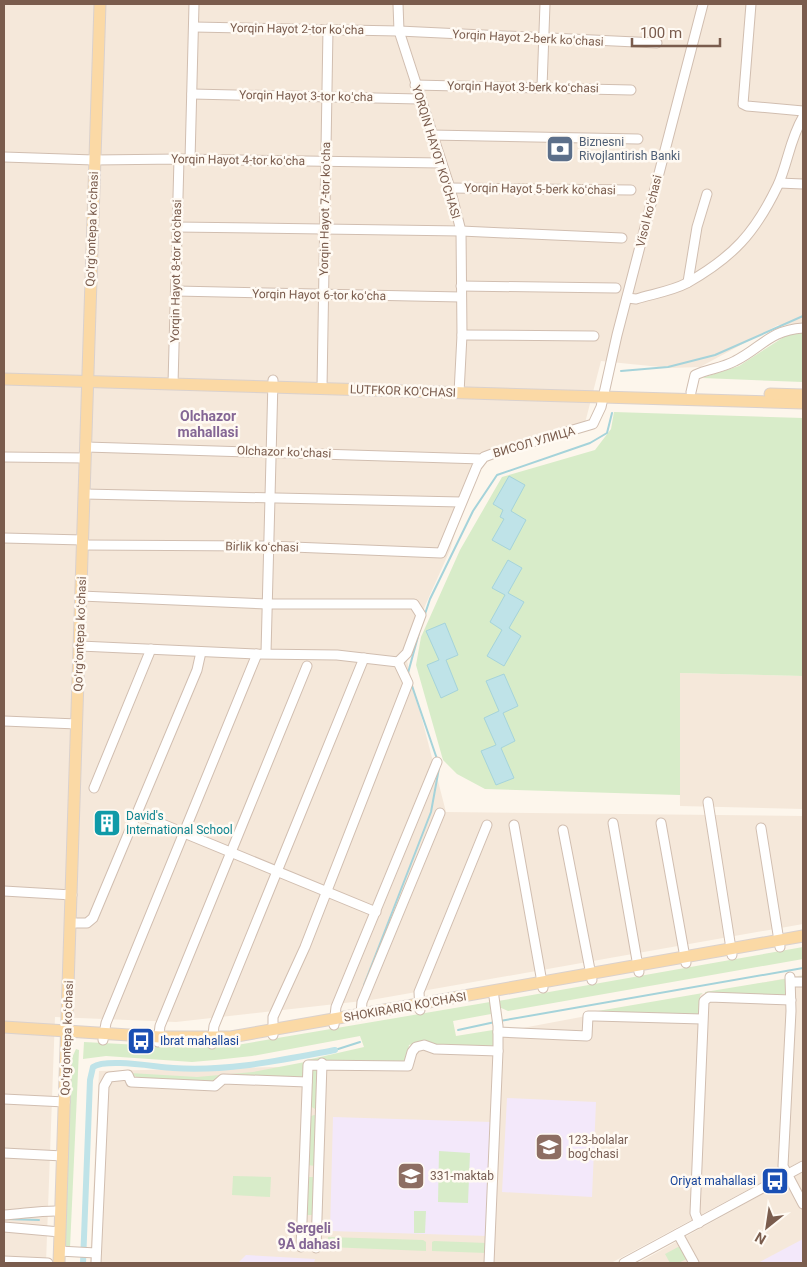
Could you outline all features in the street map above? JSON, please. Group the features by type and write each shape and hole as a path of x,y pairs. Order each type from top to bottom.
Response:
{"main road":[{"name":"Qoʻrgʻontepa koʻchasi","path":"65,1034 81,542 91,160 92,4"},
{"name":"Qoʻrgʻontepa koʻchasi","path":"91,160 100,4"},
{"name":"LUTFKOR KO'CHASI","path":"4,373 173,381 603,393 803,403"},
{"name":"LUTFKOR KO'CHASI","path":"4,379 85,378"},
{"name":"LUTFKOR KO'CHASI","path":"603,393 691,392 803,395"},
{"name":"Qoʻrgʻontepa koʻchasi","path":"74,723 80,646 81,542 84,494 83,454"},
{"name":"Qoʻrgʻontepa koʻchasi","path":"53,1263 57,1232 61,1155 71,923 69,895"},
{"name":"SHOKIRARIQ KO'CHASI","path":"779,944 803,936"},
{"name":"SHOKIRARIQ KO'CHASI","path":"4,1027 103,1037 212,1041 272,1033 779,944 803,943"},
{"name":"SHOKIRARIQ KO'CHASI","path":"334,1022 361,1014 494,997 543,985"},
{"name":"SHOKIRARIQ KO'CHASI","path":"4,1033 65,1034"},
{"name":"Qoʻrgʻontepa koʻchasi","path":"57,1232 59,1257"}],"street":[{"path":"190,160 194,4"},
{"name":"YORQIN HAYOT KO'CHASI","path":"398,4 399,31 419,99 450,188 461,231 462,335 459,389"},
{"path":"542,87 545,4"},
{"name":"Visol koʻchasi","path":"603,393 703,4"},
{"path":"751,4 743,104 747,106 803,111"},
{"name":"Yorqin Hayot 2-tor koʻcha","path":"194,27 399,31"},
{"name":"Yorqin Hayot 7-tor koʻcha","path":"322,385 322,295 328,29"},
{"name":"Yorqin Hayot 2-berk koʻchasi","path":"399,31 657,43"},
{"name":"Yorqin Hayot 3-berk koʻchasi","path":"415,85 631,90"},
{"name":"Yorqin Hayot 3-tor koʻcha","path":"192,94 419,99"},
{"path":"627,298 636,299 688,283 724,260 742,243 758,221 779,183 794,133 803,117"},
{"path":"432,135 638,139"},
{"name":"Yorqin Hayot 4-tor koʻcha","path":"4,157 91,160 179,159 441,163"},
{"name":"Yorqin Hayot 8-tor koʻchasi","path":"173,381 179,159"},
{"path":"779,183 803,184"},
{"name":"Yorqin Hayot 5-berk koʻchasi","path":"450,188 631,190"},
{"path":"688,283 697,227 707,194"},
{"path":"176,227 461,231 622,238"},
{"path":"461,286 616,288"},
{"name":"Yorqin Hayot 6-tor koʻcha","path":"176,292 461,297"},
{"path":"691,392 695,375 735,361 768,337 780,332 803,328"},
{"path":"462,335 594,336"},
{"path":"103,1037 185,833 262,654 267,604 272,384"},
{"name":"ВИСОЛ УЛИЦА","path":"441,553 461,502 482,459 492,454 590,425 596,418 603,393"},
{"name":"Olchazor koʻchasi","path":"4,458 83,454 270,451 482,459"},
{"path":"84,494 461,502"},
{"name":"Birlik koʻchasi","path":"4,538 441,553"},
{"path":"81,596 267,604 414,604 420,615 407,653 398,662"},
{"path":"80,646 201,652 337,655 398,662"},
{"path":"94,788 151,649"},
{"path":"71,923 87,923 93,918 197,670 201,652"},
{"path":"212,1041 214,1026 364,658"},
{"path":"272,1033 273,1017 326,891 408,683 398,662"},
{"path":"158,1040 160,1026 307,666"},
{"path":"4,721 74,723"},
{"path":"334,1022 336,1007 436,762"},
{"path":"708,802 732,952"},
{"path":"361,1014 362,1002 440,813"},
{"path":"138,814 376,912"},
{"path":"662,823 685,960"},
{"path":"613,824 638,968"},
{"path":"419,1007 419,992 487,825"},
{"path":"514,825 543,985"},
{"path":"761,828 779,944"},
{"path":"563,830 591,977"},
{"path":"4,891 69,895"},
{"path":"803,982 791,979 783,1166 803,1204"},
{"path":"489,1263 498,1051 498,1026 494,997"},
{"path":"699,1223 695,1213 704,1001 709,997 791,1000"},
{"path":"498,1026 587,1036 588,1014 702,1018"},
{"path":"301,1247 308,1065 322,1063 408,1066 412,1052 416,1047 424,1045 435,1049 498,1051"},
{"path":"316,1248 322,1063"},
{"path":"96,1263 104,1086 109,1077 128,1075 131,1082 215,1086 223,1080 307,1082"},
{"path":"4,1099 62,1102"},
{"path":"4,1153 61,1155"},
{"path":"624,1263 803,1166"},
{"path":"4,1215 58,1211"},
{"path":"4,1227 57,1232"},
{"path":"678,1234 694,1263"},
{"path":"59,1257 77,1252 96,1253"},
{"path":"4,1261 48,1263"}],"shaded area":[{"path":"4,4 803,4 803,324 778,325 700,367 670,368 601,361 585,423 479,453 450,550 425,606 407,661 446,812 803,816 803,924 371,1000 176,1022 55,1017 46,1263 4,1263"},
{"path":"679,673 803,676 803,809 680,806"},
{"name":"Sergeli 9A dahasi","path":"803,975 803,1160 611,1263 90,1263 99,1071 322,1066"},
{"name":"123-bolalar bog'chasi","path":"507,1098 596,1102 592,1197 502,1192"},
{"name":"331-maktab","path":"333,1117 492,1122 488,1236 330,1231"},
{"path":"803,1172 803,1263 638,1263 797,1175"},
{"path":"803,1239 803,1263 758,1263"},
{"path":"246,1255 315,1259 314,1263 238,1263"}],"green space":[{"path":"790,333 803,333 803,382 702,378 739,366"},
{"path":"614,412 803,418 803,676 680,673 680,795 485,789 457,774 443,760 416,665 421,637 460,550 502,477 595,450 611,429"},
{"path":"803,947 803,959 508,1011 499,1007 498,1001"},
{"path":"803,976 803,979 790,978"},
{"path":"789,978 788,996 705,995 705,992"},
{"path":"703,993 700,995 700,1012 697,1015 592,1012"},
{"path":"490,1002 491,1014 453,1021 456,1036 493,1030 493,1047 438,1047 423,1041 409,1045 407,1061 403,1064 307,1060 364,1047 360,1036 252,1056 192,1062 106,1056 83,1059 84,1042 196,1048 231,1046"},
{"path":"76,1049 79,1050 70,1248 65,1247 63,1242 71,1060"},
{"path":"305,1062 304,1079 218,1077 215,1084 138,1078 130,1073 197,1077 253,1072"},
{"path":"318,1068 318,1108 315,1109 310,1106 310,1069"},
{"path":"316,1115 316,1166 307,1165 309,1117"},
{"path":"439,1151 470,1153 468,1203 438,1202"},
{"path":"233,1176 271,1177 270,1197 232,1195"},
{"path":"307,1177 316,1177 314,1215 305,1215"},
{"path":"414,1211 426,1211 425,1233 414,1233"},
{"path":"328,1237 423,1240 426,1242 426,1251 328,1247"},
{"path":"432,1242 487,1243 486,1253 432,1251"},
{"path":"680,1246 687,1259 678,1263 670,1263 665,1254"}],"water":[{"path":"509,476 525,485 511,511 526,520 510,550 492,540 504,519 500,517 503,510 493,504"},
{"path":"508,560 522,568 508,593 524,602 509,628 521,636 504,666 487,656 502,630 490,622 505,595 492,588"},
{"path":"445,623 458,655 446,660 458,690 441,698 427,665 439,660 426,631"},
{"path":"504,674 518,706 503,713 515,741 501,748 514,778 496,785 481,751 496,745 484,718 499,711 486,681"}],"waterway":[{"path":"621,371 668,367 715,355 803,316"},
{"path":"425,614 430,599 473,511 497,475 590,443 607,433 612,413"},
{"path":"408,673 419,633"},
{"path":"411,683 437,759"},
{"path":"364,985 431,812 439,768"},
{"path":"500,1021 803,968"},
{"path":"458,1030 495,1022"},
{"path":"335,1050 360,1042"},
{"path":"83,1263 90,1080 93,1067 109,1063 193,1069 234,1067 335,1050"},
{"path":"6,1219 39,1220"}],"place":[{"name":"Biznesni Rivojlantirish Banki","path":"560,149"},
{"name":"David's International School","path":"107,823"},
{"name":"Ibrat mahallasi","path":"141,1041"},
{"name":"123-bolalar bog'chasi","path":"549,1147"},
{"name":"331-maktab","path":"411,1176"},
{"name":"Oriyat mahallasi","path":"775,1181"}],"district":[{"name":"Olchazor mahallasi","path":"208,424"},
{"name":"Sergeli 9A dahasi","path":"309,1236"}]}
